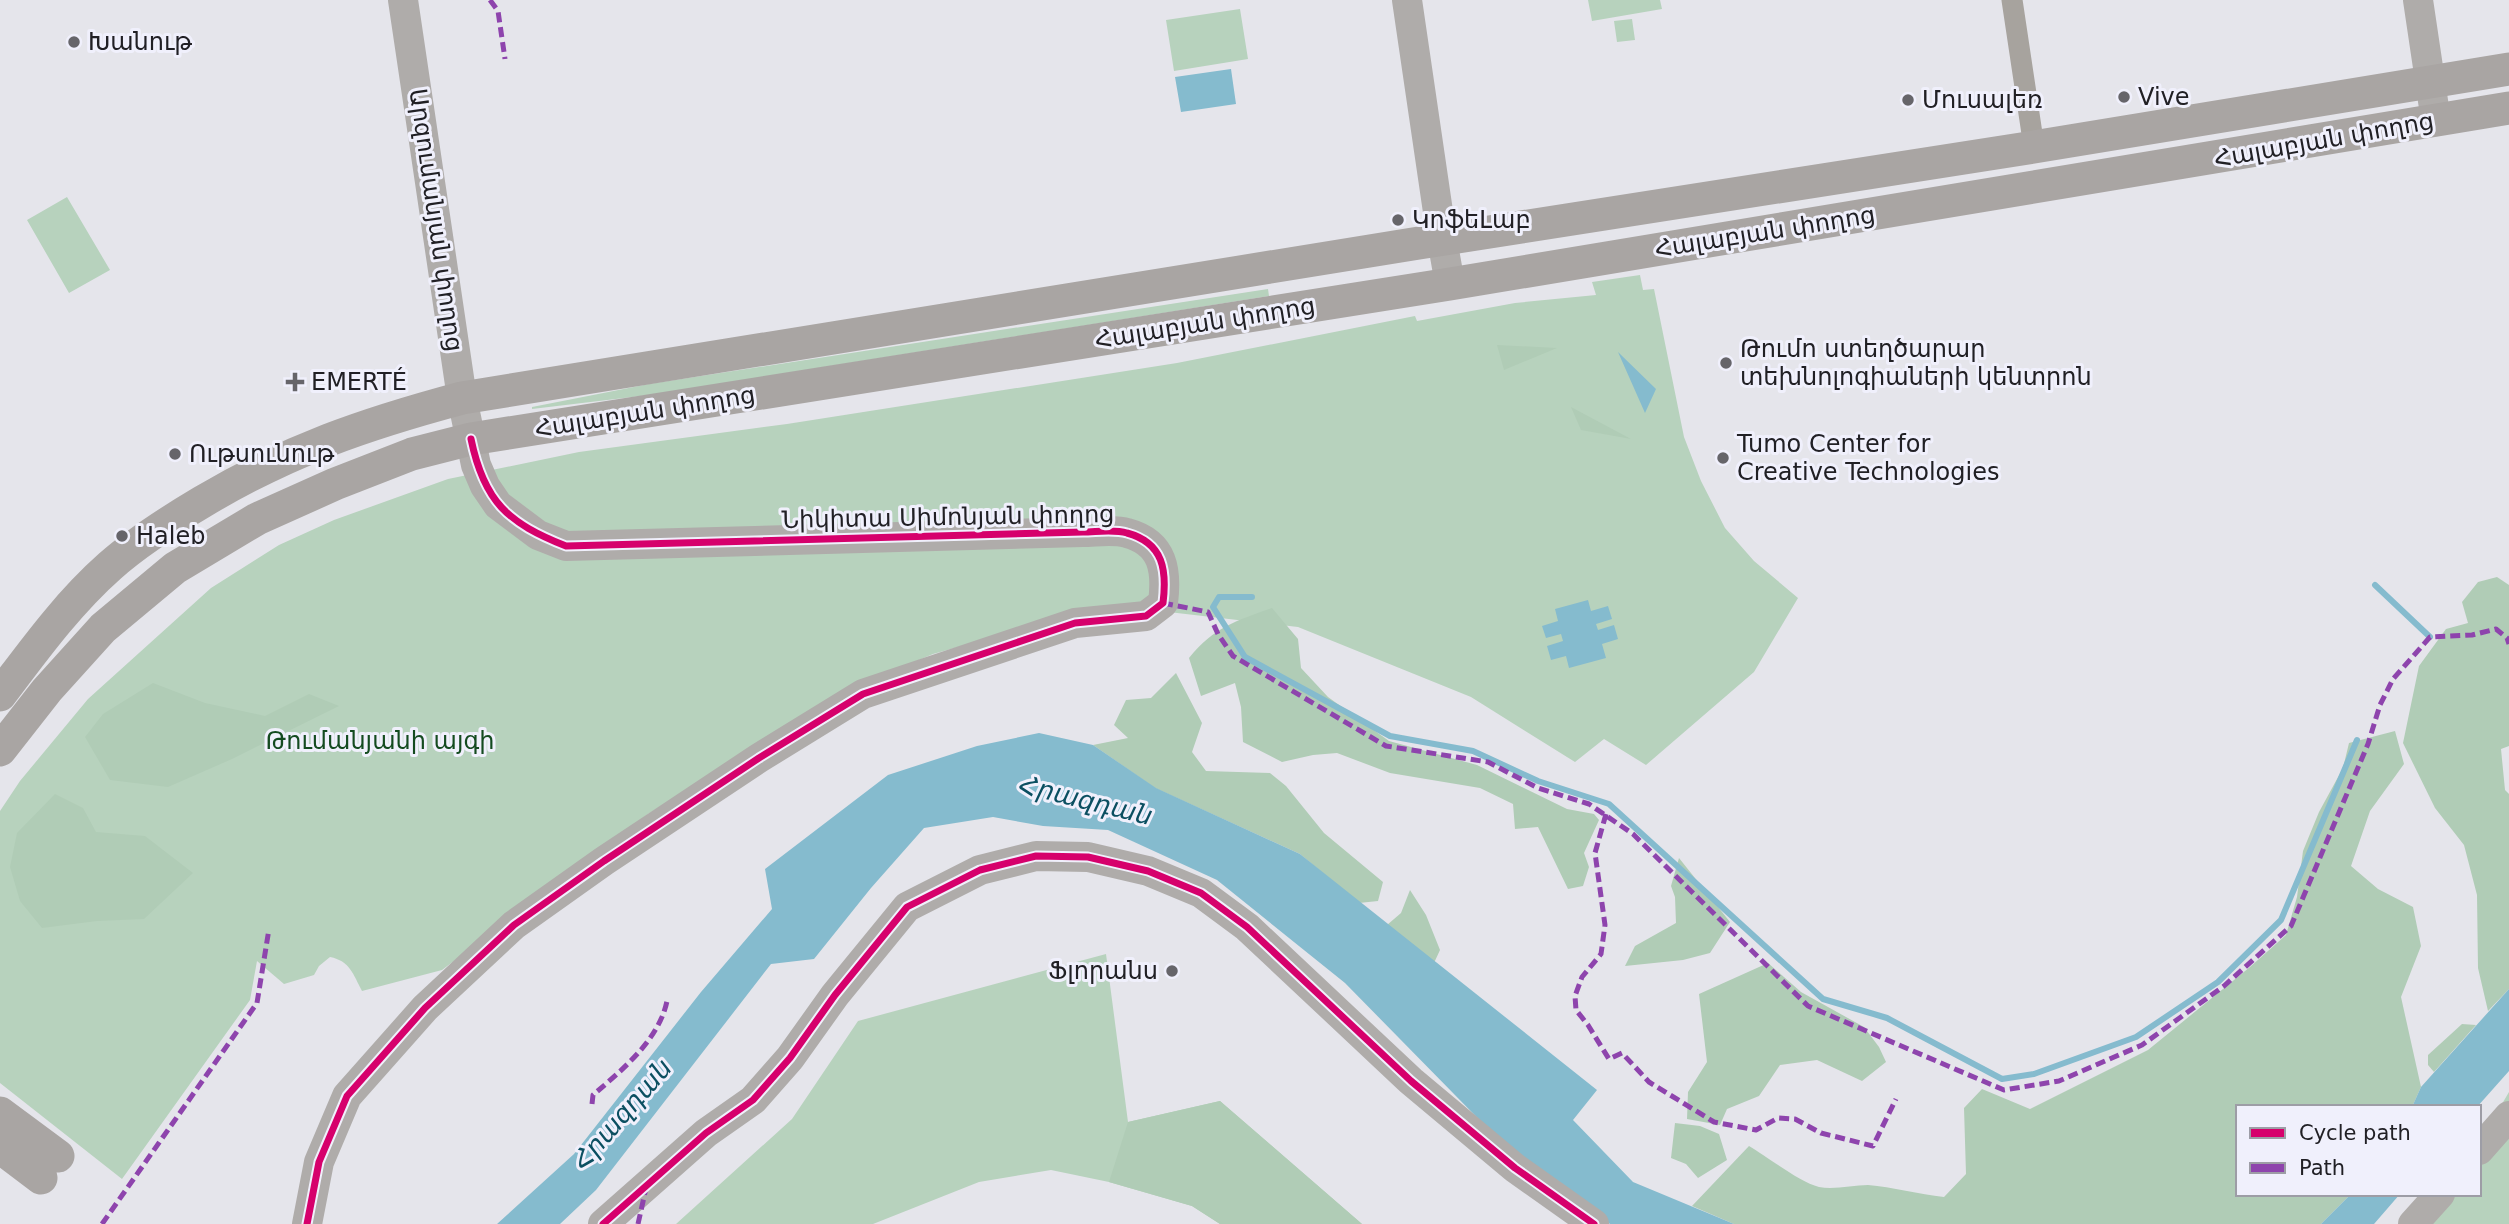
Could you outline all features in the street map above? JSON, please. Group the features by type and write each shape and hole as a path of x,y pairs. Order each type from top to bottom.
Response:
{"main road":[{"name":"Հալաբյան փողոց","path":"0,695 75,601 111,565 170,521 244,477 292,453 359,427 462,398 2509,69"},
{"name":"Հալաբյան փողոց","path":"0,750 47,690 103,628 175,568 257,519 335,484 412,454 471,439 1450,284 2509,108"},
{"path":"0,1113 50,1167 0,1147"}],"street":[{"name":"Արզումանյան փողոց","path":"403,0 462,398 471,439"},
{"path":"1407,0 1450,284"},
{"path":"2012,0 2034,147"},
{"path":"2418,0 2436,121"},
{"name":"Նիկիտա Սիմոնյան փողոց","path":"307,1224 319,1162 347,1096 425,1008 514,925 637,839 863,694 1075,623 1146,616 1163,603 1165,581 1162,562 1151,545 1127,533 566,546 538,535 498,505 485,486 476,465 471,439"},
{"path":"603,1224 706,1133 753,1100 790,1058 835,995 907,907 980,870 1036,856 1088,857 1148,871 1201,893 1247,928 1421,1089 1515,1168 1594,1224"},
{"path":"2481,1148 2509,1116"},
{"path":"2413,1224 2438,1196"}],"green space":[{"path":"1588,0 1660,0 1662,9 1592,21"},
{"path":"1240,9 1248,59 1174,71 1166,20"},
{"path":"1632,19 1635,40 1617,42 1614,21"},
{"path":"67,197 110,270 69,293 27,220"},
{"name":"Թումանյանի այգի","path":"1640,275 1643,290 1654,289 1684,437 1701,481 1725,528 1754,561 1798,598 1754,672 1646,765 1604,739 1575,762 1471,697 1298,627 1108,605 933,654 849,690 648,814 442,970 362,991 350,969 330,957 319,966 314,975 284,984 257,961 250,1000 122,1179 0,1083 0,811 20,781 88,699 211,588 279,545 334,520 448,479 579,452 787,424 1177,363 1415,316 1417,321 1515,303 1596,295 1592,282"},
{"path":"1268,289 1269,296 649,395 532,409 649,384"},
{"path":"1497,345 1557,348 1504,370"},
{"path":"1571,407 1631,439 1581,430"},
{"path":"2497,577 2509,585 2509,746 2501,749 2505,790 2509,794 2509,989 2488,1011 2478,968 2477,895 2464,845 2435,808 2403,743 2419,666 2446,629 2468,623 2462,602 2478,582"},
{"path":"1272,608 1298,639 1301,668 1328,697 1389,741 1477,765 1567,809 1594,814 1599,820 1584,853 1589,867 1583,886 1568,889 1538,827 1515,829 1513,804 1480,788 1390,773 1337,753 1282,762 1243,742 1241,707 1235,683 1201,696 1189,658 1217,632"},
{"path":"1176,673 1202,723 1192,752 1206,771 1270,773 1286,786 1324,833 1383,882 1378,901 1359,903 1300,854 1155,788 1093,745 1128,738 1114,725 1126,700 1151,698"},
{"path":"153,683 205,703 265,716 309,694 339,706 168,787 110,780 85,737 103,714"},
{"path":"2395,731 2404,764 2370,811 2351,866 2378,889 2413,907 2421,946 2401,997 2421,1087 2413,1105 2236,1105 2236,1196 2349,1196 2321,1224 1734,1224 1692,1206 1749,1146 1793,1175 1819,1187 1868,1185 1944,1197 1966,1174 1964,1108 1982,1089 2030,1109 2148,1050 2286,935 2297,897 2303,851 2319,812 2343,768 2349,743"},
{"path":"55,794 83,808 96,832 145,836 193,873 144,919 97,921 42,928 20,901 10,867 17,833"},
{"path":"1679,858 1730,922 1710,953 1683,960 1625,966 1635,946 1676,923 1675,897 1671,886"},
{"path":"1410,890 1426,915 1440,950 1434,963 1387,925 1401,913"},
{"path":"1106,954 1128,1122 1220,1101 1362,1224 1220,1224 1192,1206 1109,1182 1051,1170 979,1182 873,1224 676,1224 792,1119 858,1021"},
{"path":"1768,963 1801,992 1864,1027 1886,1062 1862,1081 1817,1060 1780,1065 1759,1096 1727,1109 1720,1125 1687,1119 1688,1092 1707,1062 1699,994"},
{"path":"2462,1024 2476,1025 2434,1072 2428,1065 2428,1055"},
{"path":"2509,1092 2509,1224 2401,1224 2431,1196 2481,1196 2481,1140"},
{"path":"1220,1101 1362,1224 1220,1224 1192,1206 1109,1182 1128,1122"},
{"path":"1675,1123 1700,1126 1719,1134 1727,1160 1698,1178 1686,1164 1671,1158"}],"water":[{"path":"1231,69 1236,104 1181,112 1175,77"},
{"path":"1618,352 1656,389 1645,413"},
{"path":"1588,600 1591,611 1608,606 1612,619 1596,624 1598,630 1614,625 1618,639 1602,644 1606,658 1569,668 1566,656 1551,660 1547,646 1563,641 1561,634 1546,638 1542,626 1558,621 1555,609"},
{"name":"Հրազդան","path":"1039,733 1093,745 1156,788 1300,854 1597,1090 1573,1120 1633,1182 1734,1224 1610,1224 1507,1148 1345,983 1217,880 1108,830 1043,826 993,817 924,828 814,959 771,964 596,1190 560,1224 497,1224 574,1154 701,992 772,909 765,869 888,775 977,746"},
{"path":"2509,989 2509,1071 2479,1105 2413,1105 2421,1087"},
{"path":"2349,1196 2398,1196 2374,1224 2321,1224"}],"waterway":[{"path":"2375,585 2430,637"},
{"path":"1252,597 1219,597 1213,607 1245,657 1390,736 1473,751 1538,781 1609,804 1823,999 1887,1018 2002,1079 2034,1074 2136,1037 2218,982 2281,920 2357,740"}],"marked path":[{"path":"490,0 498,11 505,59"},
{"path":"1163,603 1208,612 1218,634 1233,656 1386,746 1488,762 1538,788 1589,804 1633,834 1808,1006 2004,1090 2059,1081 2142,1045 2224,986 2291,926 2393,679 2430,637 2472,635 2496,629 2507,638 2509,644"},
{"path":"1606,814 1595,853 1605,925 1601,954 1582,977 1575,996 1576,1010 1609,1059 1622,1053 1649,1082 1714,1122 1756,1130 1778,1118 1795,1119 1821,1133 1873,1146 1896,1099"},
{"path":"102,1224 257,1003 269,929"},
{"path":"592,1104 593,1095 627,1065 648,1041 663,1015 667,1001"},
{"path":"638,1224 646,1188"}],"cycle path":[{"path":"307,1224 319,1162 347,1096 425,1008 514,925 604,861 759,758 863,694 1075,623 1146,616 1163,603 1163,569 1156,551 1139,538 1116,531 566,546 514,519 502,507 483,479 471,439"},
{"path":"603,1224 706,1133 753,1100 790,1058 835,995 907,907 980,870 1036,856 1088,857 1148,871 1201,893 1247,927 1411,1081 1515,1168 1594,1224"}],"place":[{"name":"Խանութ","path":"74,42"},
{"name":"Vive","path":"2124,97"},
{"name":"Մուսալեռ","path":"1908,100"},
{"name":"ԿոֆեԼաբ","path":"1398,220"},
{"name":"Թումո ստեղծարար տեխնոլոգիաների կենտրոն","path":"1726,363"},
{"name":"EMERTÉ","path":"295,382"},
{"name":"Ութսունութ","path":"175,454"},
{"name":"Tumo Center for Creative Technologies","path":"1723,458"},
{"name":"Haleb","path":"122,536"},
{"name":"Ֆլորանս","path":"1172,971"}]}
